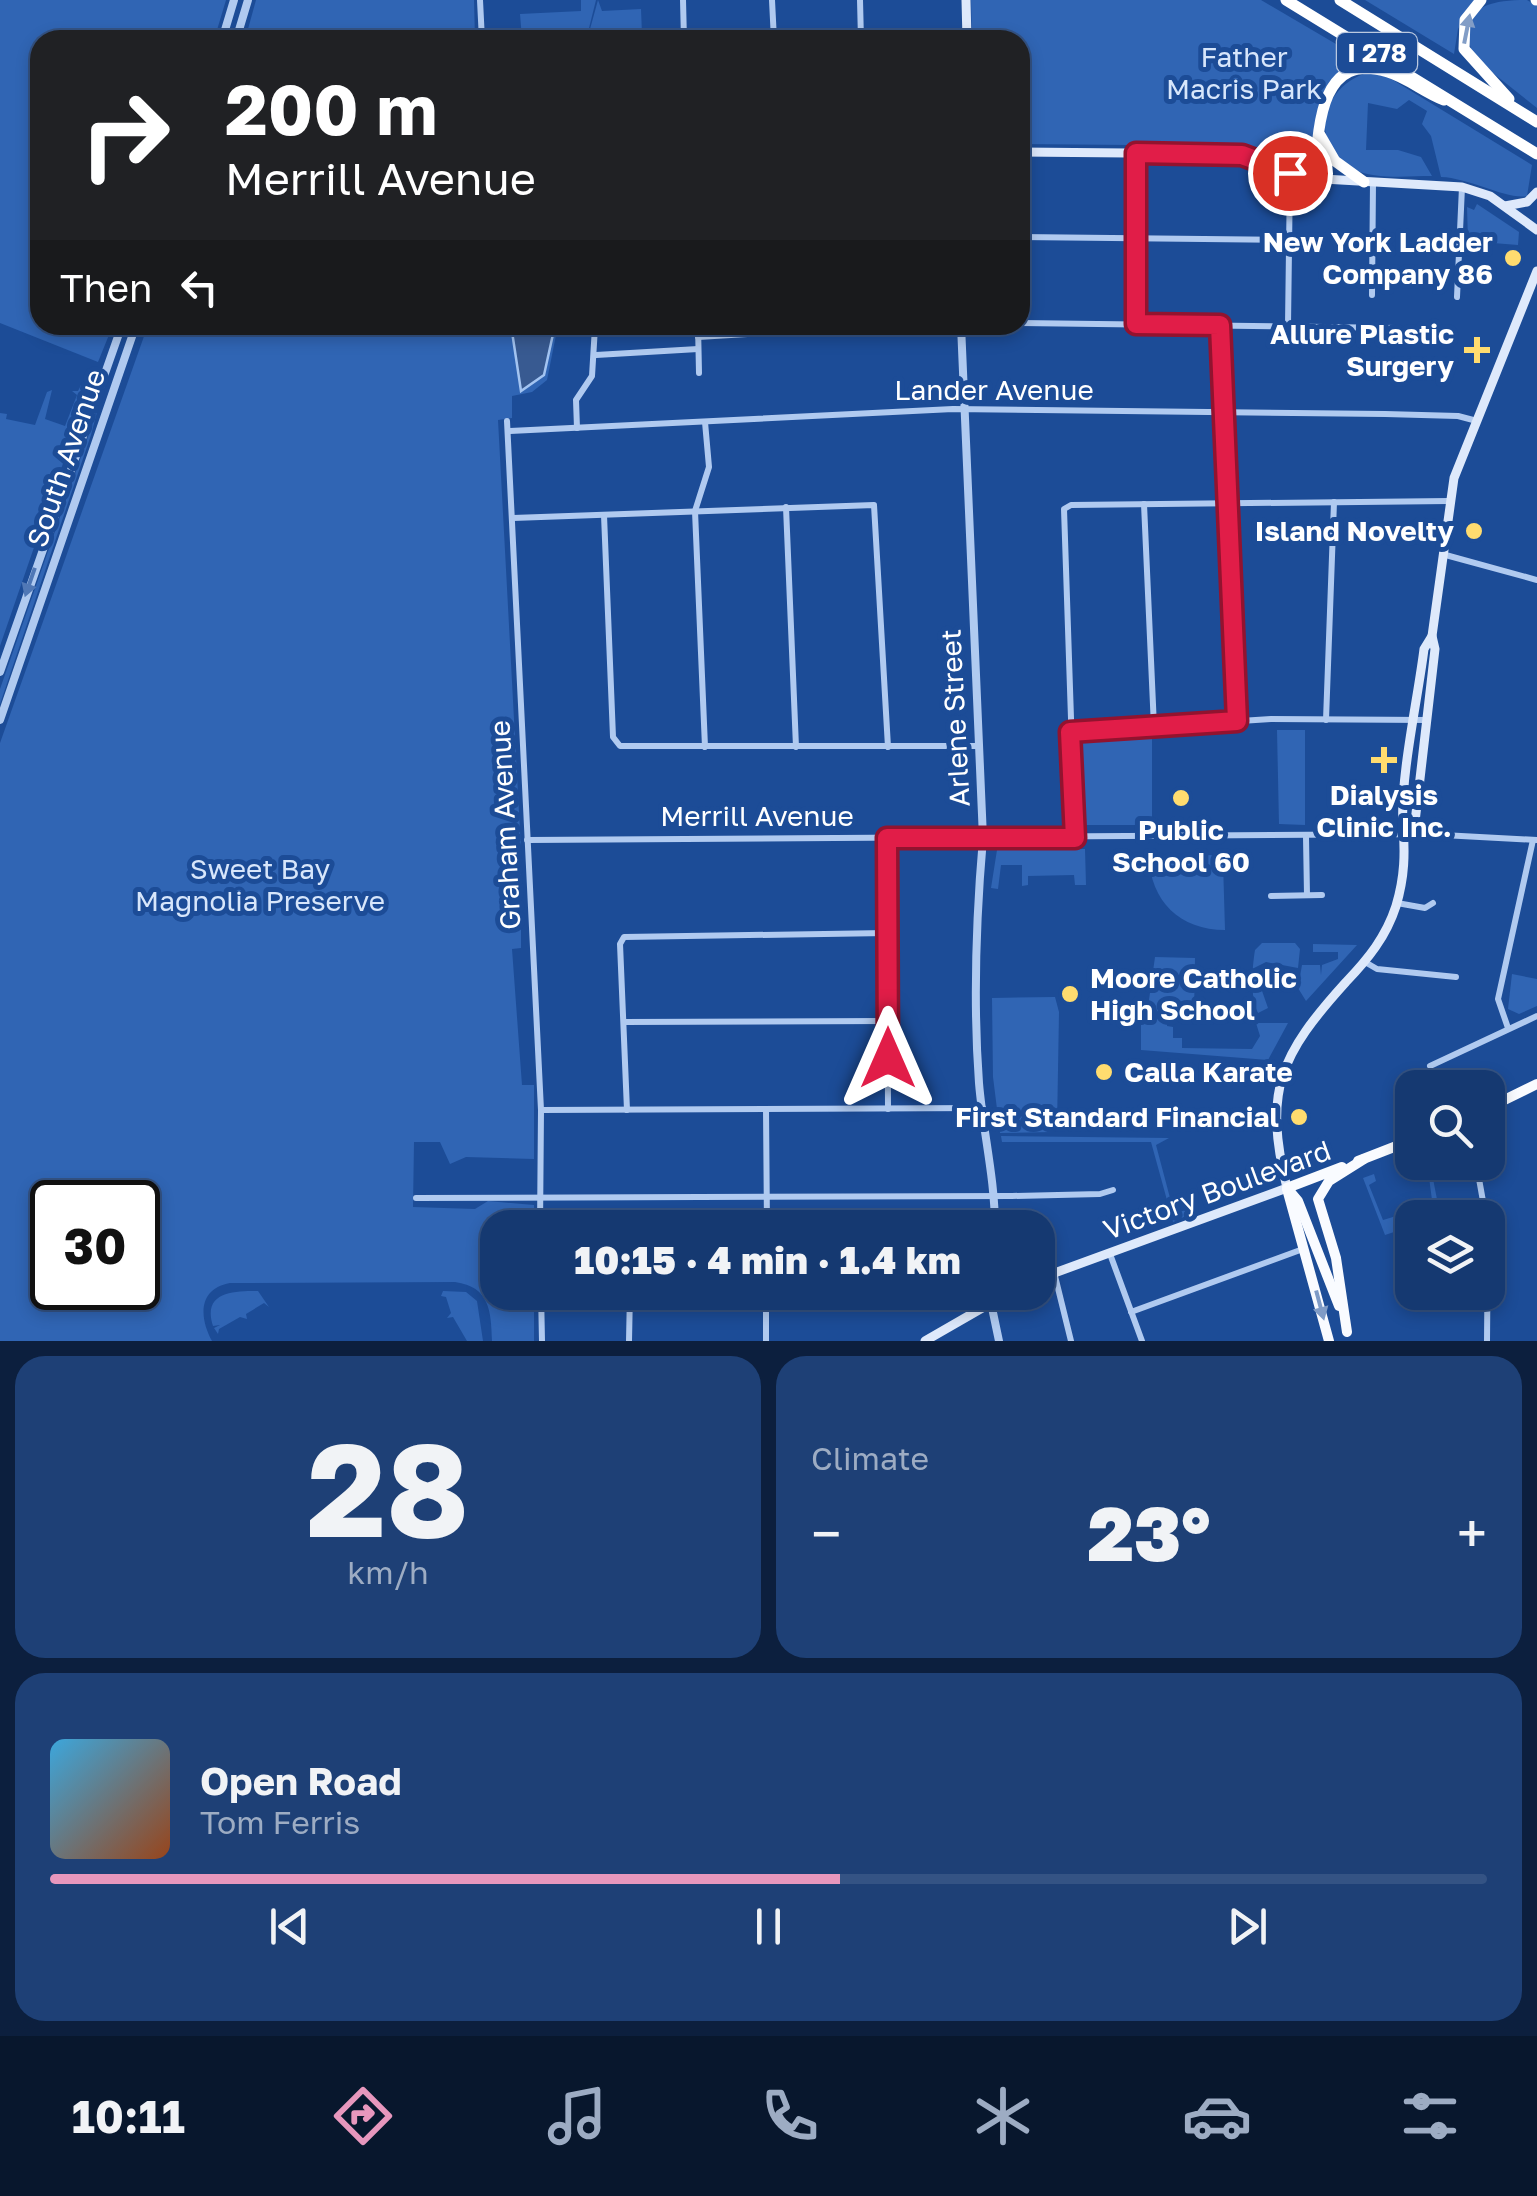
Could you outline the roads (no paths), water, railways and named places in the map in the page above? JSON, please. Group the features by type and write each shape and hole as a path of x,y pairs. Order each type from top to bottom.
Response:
{"highway":[{"name":"I 278","path":"1286,0 1535,153"},
{"name":"I 278","path":"1340,0 1537,122"},
{"path":"1481,0 1463,27 1464,49 1519,110"},
{"path":"1315,179 1323,104 1333,87 1348,75 1365,70 1390,72 1466,108"},
{"path":"1318,130 1330,156 1369,182"}],"main road":[{"path":"966,0 966,30"},
{"path":"1030,152 1242,155 1315,179 1462,187 1484,193 1537,230"},
{"path":"1505,206 1527,202 1537,192"},
{"path":"1326,1340 1275,1129 1281,1074 1302,1032 1382,939 1397,903 1407,834 1403,827 1421,720 1424,649 1432,636 1449,501 1537,271"},
{"path":"1505,1100 1537,1084"},
{"name":"Victory Boulevard","path":"1055,1272 1395,1147"},
{"path":"1348,1337 1336,1258 1318,1195 1329,1181 1364,1159"},
{"path":"1287,1188 1306,1218 1348,1337"},
{"path":"925,1341 973,1310"}],"street":[{"path":"225,30 234,0"},
{"path":"239,30 248,0"},
{"path":"480,0 482,30"},
{"path":"683,0 684,30"},
{"path":"772,0 774,30"},
{"path":"860,0 861,30"},
{"path":"1136,153 1136,324"},
{"path":"1288,326 1290,173"},
{"path":"1369,182 1372,296"},
{"path":"1457,298 1462,187"},
{"path":"1030,237 1289,240"},
{"path":"1030,322 1397,328"},
{"path":"1220,325 1237,721"},
{"name":"South Avenue","path":"0,672 118,335"},
{"name":"South Avenue","path":"0,720 133,335"},
{"path":"577,428 576,400 590,382 596,335"},
{"path":"700,374 698,337 731,335"},
{"name":"Arlene Street","path":"960,335 983,838 977,916 982,1108 995,1210"},
{"path":"596,355 698,349"},
{"name":"Lander Avenue","path":"510,430 964,409 1458,416 1478,422"},
{"name":"Graham Avenue","path":"507,420 541,1110 540,1210"},
{"path":"706,422 709,467 694,511 706,747"},
{"path":"1075,838 1062,512 1072,505 1449,501"},
{"path":"1326,720 1334,502"},
{"path":"513,518 866,504 876,508 888,746"},
{"path":"1144,504 1154,727"},
{"path":"786,507 796,747"},
{"path":"604,514 614,741 624,748 978,746"},
{"path":"1442,554 1537,580"},
{"path":"1070,732 1237,721 1421,720"},
{"name":"Merrill Avenue","path":"527,840 1407,834 1535,840"},
{"path":"1306,837 1308,895"},
{"path":"887,838 888,1108"},
{"path":"1508,1028 1498,1000 1535,840"},
{"path":"1271,896 1322,895"},
{"path":"1397,903 1425,908 1433,904"},
{"path":"627,1110 620,944 624,937 887,933"},
{"path":"1365,962 1377,969 1456,977"},
{"path":"1430,1066 1537,1016"},
{"path":"623,1022 888,1021"},
{"path":"541,1110 982,1108"},
{"path":"766,1109 768,1210"},
{"path":"416,1198 995,1196 1100,1194 1113,1190"},
{"path":"1131,1312 1302,1249"},
{"path":"1110,1254 1142,1341"},
{"path":"1055,1272 1072,1341"},
{"path":"541,1310 542,1341"},
{"path":"629,1341 630,1310"},
{"path":"766,1310 766,1341"},
{"path":"994,1310 999,1341"},
{"path":"1487,1310 1487,1341"}],"place":[{"name":"New York Ladder Company 86","path":"1513,258"},
{"name":"Allure Plastic Surgery","path":"1477,350"},
{"name":"Island Novelty","path":"1474,531"},
{"name":"Dialysis Clinic Inc.","path":"1384,760"},
{"name":"Public School 60","path":"1181,798"},
{"name":"Moore Catholic High School","path":"1070,994"},
{"name":"Calla Karate","path":"1104,1072"},
{"name":"First Standard Financial","path":"1299,1117"}],"park label":[{"name":"Father Macris Park","path":"1244,73"},
{"name":"Sweet Bay Magnolia Preserve","path":"260,885"}]}
